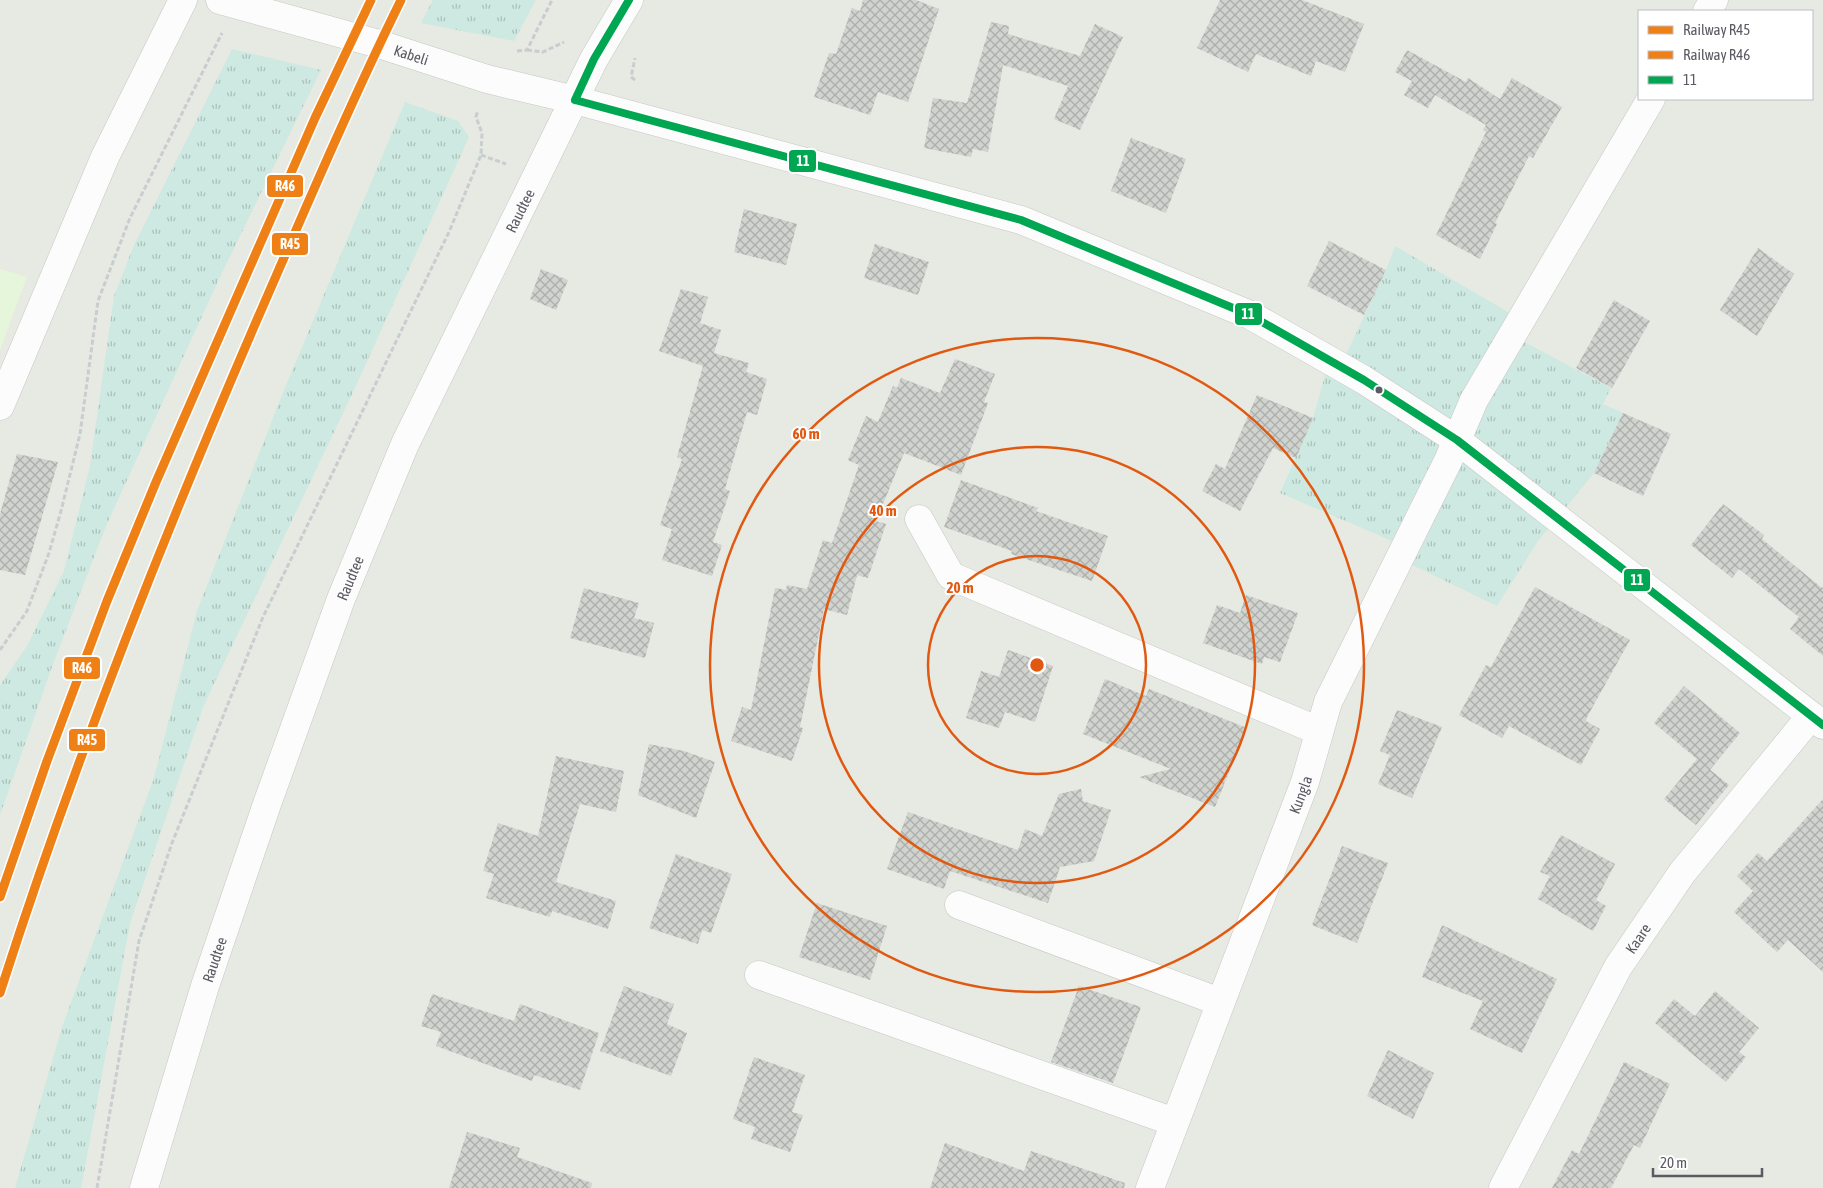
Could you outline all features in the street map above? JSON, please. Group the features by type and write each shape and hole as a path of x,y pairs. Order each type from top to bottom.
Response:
{"street":[{"path":"0,406 105,157 183,0"},
{"name":"Raudtee","path":"144,1188 208,977 267,804 341,600 404,444 594,59 629,0"},
{"name":"Kabeli","path":"232,2 379,44 487,79 575,100 1021,220 1250,315 1364,380 1457,440 1817,720"},
{"name":"Kungla","path":"1150,1188 1305,782 1328,702 1457,440 1474,400 1650,100"},
{"path":"919,519 951,576 1319,731"},
{"name":"Kaare","path":"1503,1188 1618,967 1682,873 1817,720"},
{"path":"959,905 1220,1002"},
{"path":"759,975 1174,1122"}],"path":[{"path":"527,50 552,0"},
{"path":"0,650 27,611 49,553 61,511 80,434 98,301 130,218 232,2"},
{"path":"97,1188 139,941 172,843 263,617 449,232 481,155 482,133 476,117 487,79 498,51 527,50 543,52 563,44 568,37"},
{"path":"636,50 631,77 639,84"},
{"path":"481,155 507,164"}],"shaded area":[{"path":"0,269 27,277 0,350"}],"green space":[{"path":"433,0 536,0 514,41 421,23"},
{"path":"232,49 321,70 219,279 106,526 53,664 0,815 0,685 27,646 64,571 90,466 114,296 134,245"},
{"path":"405,102 458,121 469,137 354,390 204,705 130,923 81,1188 15,1188 62,1027 154,778 197,611 284,390"},
{"path":"1395,246 1527,323 1519,339 1611,388 1603,404 1623,413 1594,473 1538,541 1497,606 1406,562 1411,549 1280,493 1313,418 1330,358 1341,365 1386,270"}],"building":[{"path":"863,0 916,0 939,9 908,102 878,92 870,115 814,97 829,53 836,54 852,8 860,11"},
{"path":"1220,0 1302,0 1364,24 1345,72 1316,61 1311,76 1256,54 1248,72 1197,48"},
{"path":"991,22 1009,26 1008,34 1080,56 1095,24 1123,37 1080,130 1054,119 1068,86 1003,65 988,152 973,149 971,157 924,148 933,98 967,103"},
{"path":"1407,50 1466,82 1468,78 1500,99 1512,78 1562,107 1533,158 1529,156 1495,223 1497,224 1480,259 1436,235 1486,132 1483,130 1486,125 1435,95 1428,108 1404,95 1412,81 1395,72"},
{"path":"1131,138 1186,159 1166,213 1111,191"},
{"path":"744,209 797,224 786,265 734,252"},
{"path":"1329,241 1386,270 1364,315 1307,286"},
{"path":"875,244 929,262 918,295 864,278"},
{"path":"1758,248 1794,274 1757,336 1720,310"},
{"path":"541,269 568,280 556,310 530,299"},
{"path":"681,289 708,297 700,323 721,330 714,353 749,363 746,372 767,379 757,415 747,412 725,489 730,491 713,542 722,545 712,576 662,560 672,529 660,525 682,459 677,457 703,366 659,351"},
{"path":"1614,300 1650,321 1612,388 1576,368"},
{"path":"955,359 995,374 984,402 988,403 961,475 904,453 876,521 886,524 868,578 857,575 847,615 824,609 800,727 803,728 792,761 731,741 742,707 751,710 775,588 786,590 787,585 807,589 823,540 832,543 859,465 848,460 866,416 878,422 893,386 897,388 901,378 940,393"},
{"path":"1257,395 1313,418 1296,458 1273,448 1240,511 1202,491 1216,464 1225,469"},
{"path":"1623,413 1671,434 1643,496 1594,473"},
{"path":"17,454 58,462 25,575 0,570 0,514"},
{"path":"961,480 1038,508 1036,511 1108,536 1092,581 1011,554 1012,551 944,527"},
{"path":"1723,504 1764,535 1762,539 1823,587 1823,656 1790,629 1799,617 1739,569 1732,578 1691,545"},
{"path":"1535,587 1630,640 1587,717 1586,721 1600,729 1581,765 1509,726 1502,738 1459,715 1486,665 1491,667"},
{"path":"584,588 639,603 634,618 654,623 645,658 570,638"},
{"path":"1246,595 1298,613 1280,662 1264,657 1262,664 1203,643 1217,605 1240,613"},
{"path":"1008,650 1053,666 1035,722 1005,712 999,728 966,718 981,671 999,677"},
{"path":"1105,679 1146,696 1149,689 1247,728 1215,807 1139,777 1171,769 1083,734"},
{"path":"1684,686 1740,733 1710,770 1654,723"},
{"path":"1397,710 1442,727 1412,798 1378,784 1390,755 1380,751"},
{"path":"649,744 684,751 715,762 696,818 638,795"},
{"path":"556,756 624,771 616,812 580,804 556,882 616,901 608,929 552,911 550,917 486,898 494,874 483,871 498,823 538,836"},
{"path":"1697,759 1729,785 1696,825 1664,799"},
{"path":"1081,789 1083,801 1111,810 1094,861 1060,867 1048,903 950,871 944,889 887,869 908,812 1018,850 1025,829 1042,836 1059,794"},
{"path":"1823,799 1823,972 1788,940 1777,952 1734,912 1753,891 1737,876 1758,853 1767,861"},
{"path":"1561,835 1615,864 1596,900 1606,906 1593,931 1538,899 1550,876 1540,872"},
{"path":"1342,846 1388,863 1357,943 1312,925"},
{"path":"676,854 732,874 711,933 702,930 698,944 649,928"},
{"path":"817,903 887,926 870,980 799,957"},
{"path":"1442,925 1557,979 1522,1053 1470,1029 1483,1001 1422,977"},
{"path":"624,986 674,1004 667,1024 687,1033 671,1076 600,1051"},
{"path":"1079,986 1141,1007 1113,1083 1051,1062"},
{"path":"1715,991 1759,1028 1739,1052 1746,1057 1726,1082 1655,1023 1674,999 1695,1016"},
{"path":"432,994 514,1021 520,1004 599,1033 580,1090 534,1075 532,1081 436,1046 441,1032 421,1026"},
{"path":"1388,1050 1434,1073 1413,1119 1367,1096"},
{"path":"754,1057 805,1075 792,1112 803,1115 790,1152 751,1139 755,1127 733,1119"},
{"path":"1624,1062 1670,1084 1640,1148 1634,1145 1611,1188 1552,1188 1572,1150 1579,1154"},
{"path":"467,1132 520,1148 517,1157 592,1183 591,1188 449,1188"},
{"path":"945,1143 1024,1171 1031,1151 1125,1183 1124,1188 930,1188"}],"rail line":[{"name":"R46","path":"0,897 47,761 107,601 156,482 315,118 371,0"},
{"name":"R45","path":"0,993 87,741 184,493 289,246 401,0"}],"transit line":[{"name":"11","path":"575,100 594,59 629,0"},
{"name":"11","path":"575,100 1021,220 1250,315 1364,380 1457,440 1823,725"}]}
